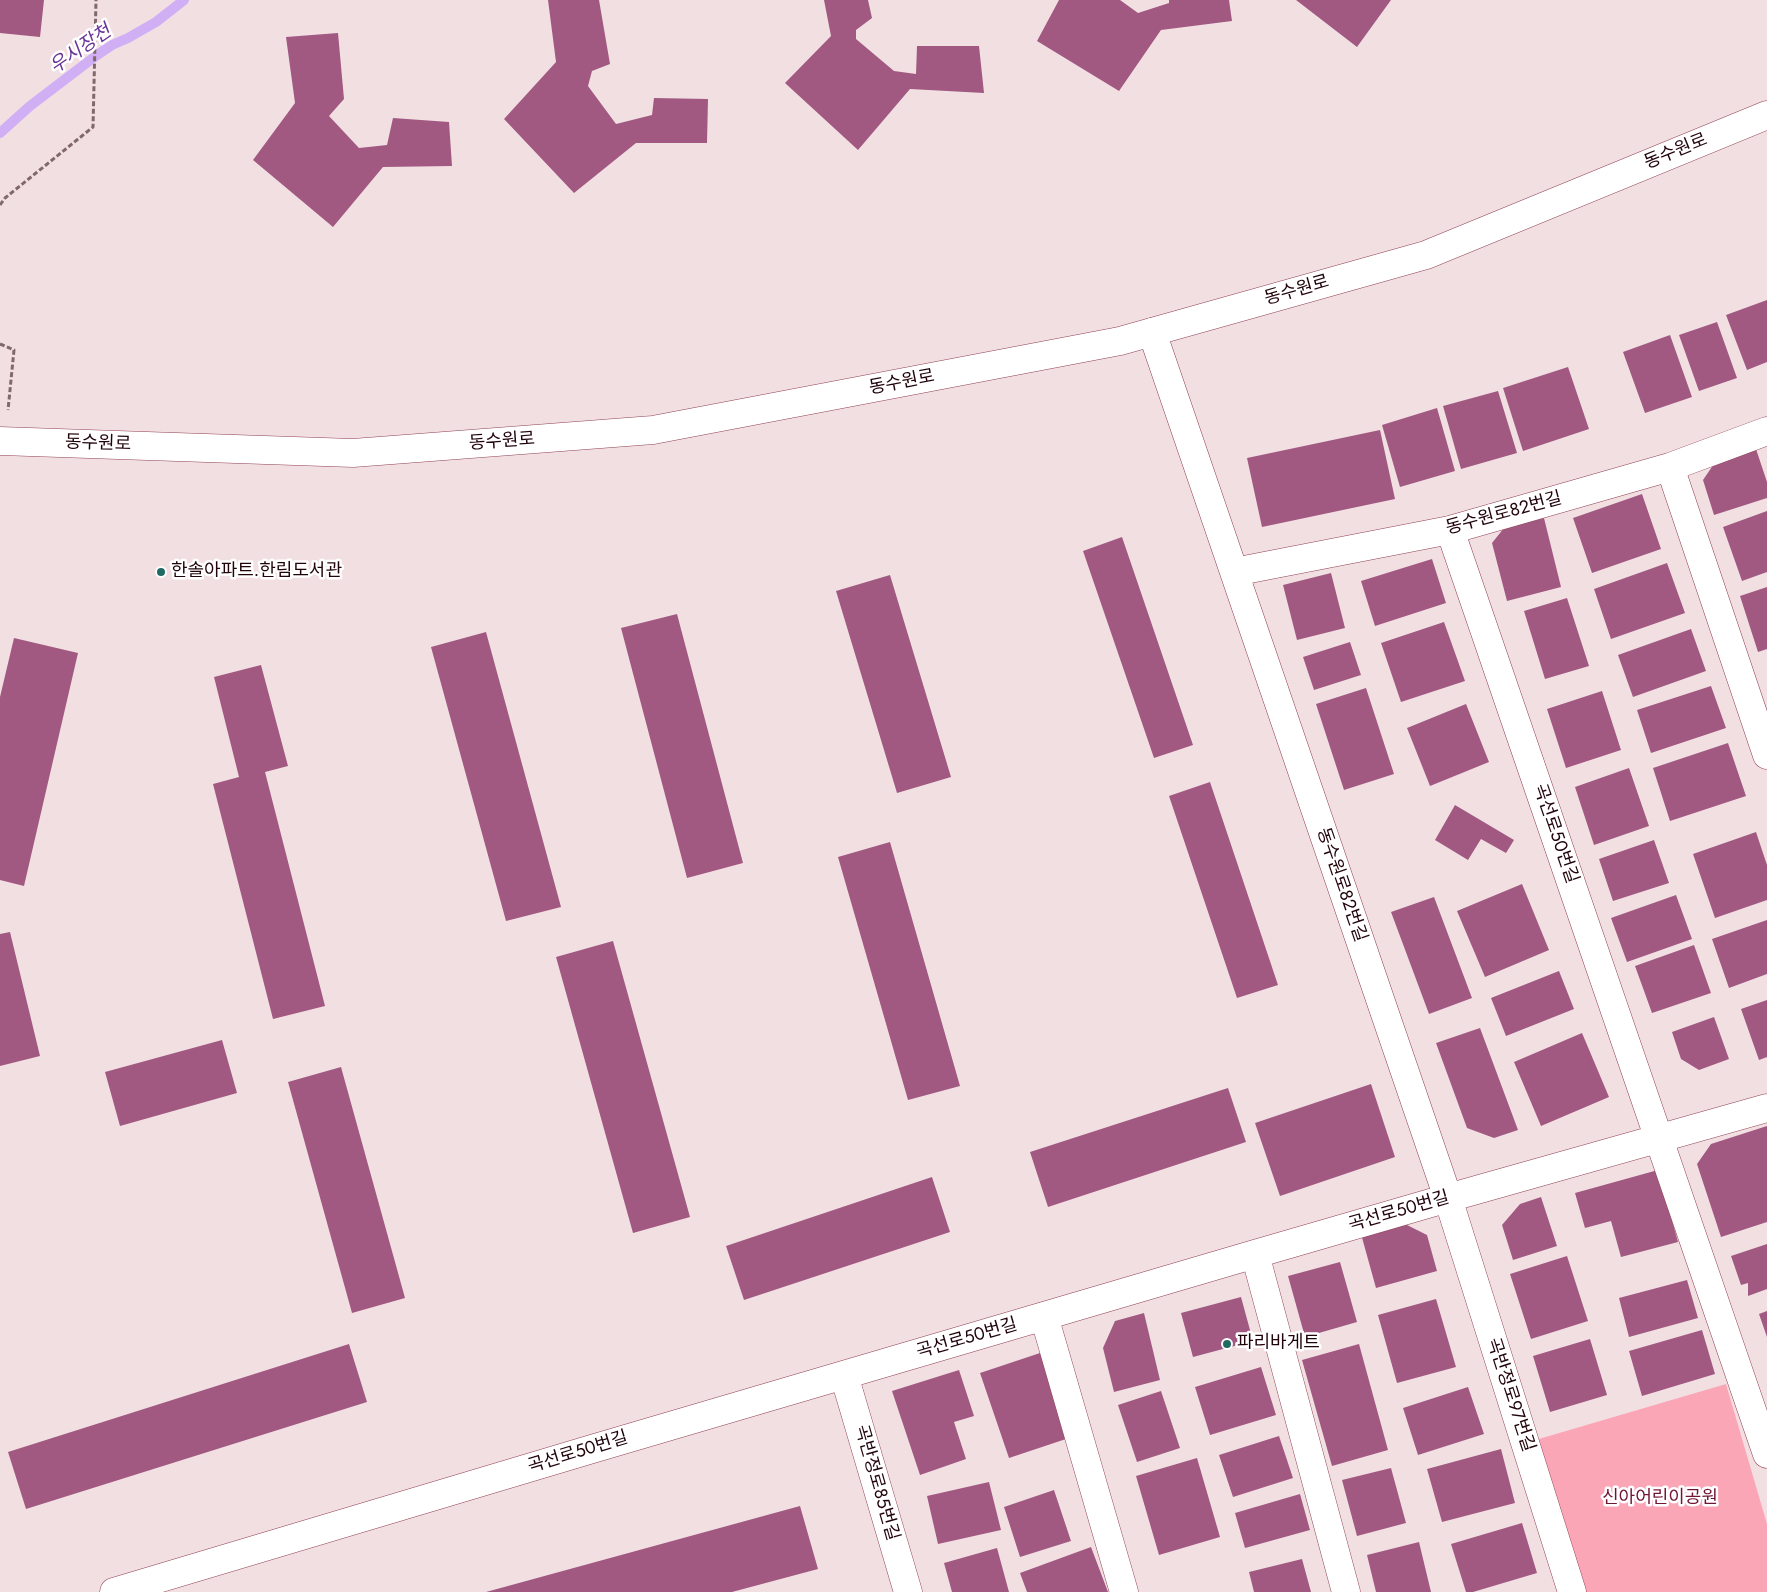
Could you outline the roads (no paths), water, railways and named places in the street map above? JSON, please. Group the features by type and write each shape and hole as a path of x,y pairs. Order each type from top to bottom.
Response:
{"street":[{"name":"동수원로","path":"2,441 353,453 653,430 1120,342 1426,254 1767,115"},
{"name":"동수원로82번길","path":"1152,332 1448,1198"},
{"name":"동수원로82번길","path":"1234,572 1450,530 1670,467 1767,431"},
{"path":"1670,467 1767,755"},
{"name":"곡선로50번길","path":"1450,530 1767,1454"},
{"name":"곡선로50번길","path":"114,1592 1255,1254 1767,1108"},
{"name":"곡반정로97번길","path":"1448,1198 1572,1592"},
{"path":"1255,1254 1346,1592"},
{"path":"1044,1316 1124,1592"},
{"name":"곡반정로85번길","path":"844,1375 908,1592"}],"waterway":[{"name":"우시장천","path":"0,133 30,106 97,55 156,22 184,0"}],"place":[{"name":"한솔아파트.한림도서관","path":"161,572"},
{"name":"파리바게트","path":"1227,1344"}],"park label":[{"name":"신아어린이공원","path":"1660,1499"}]}
